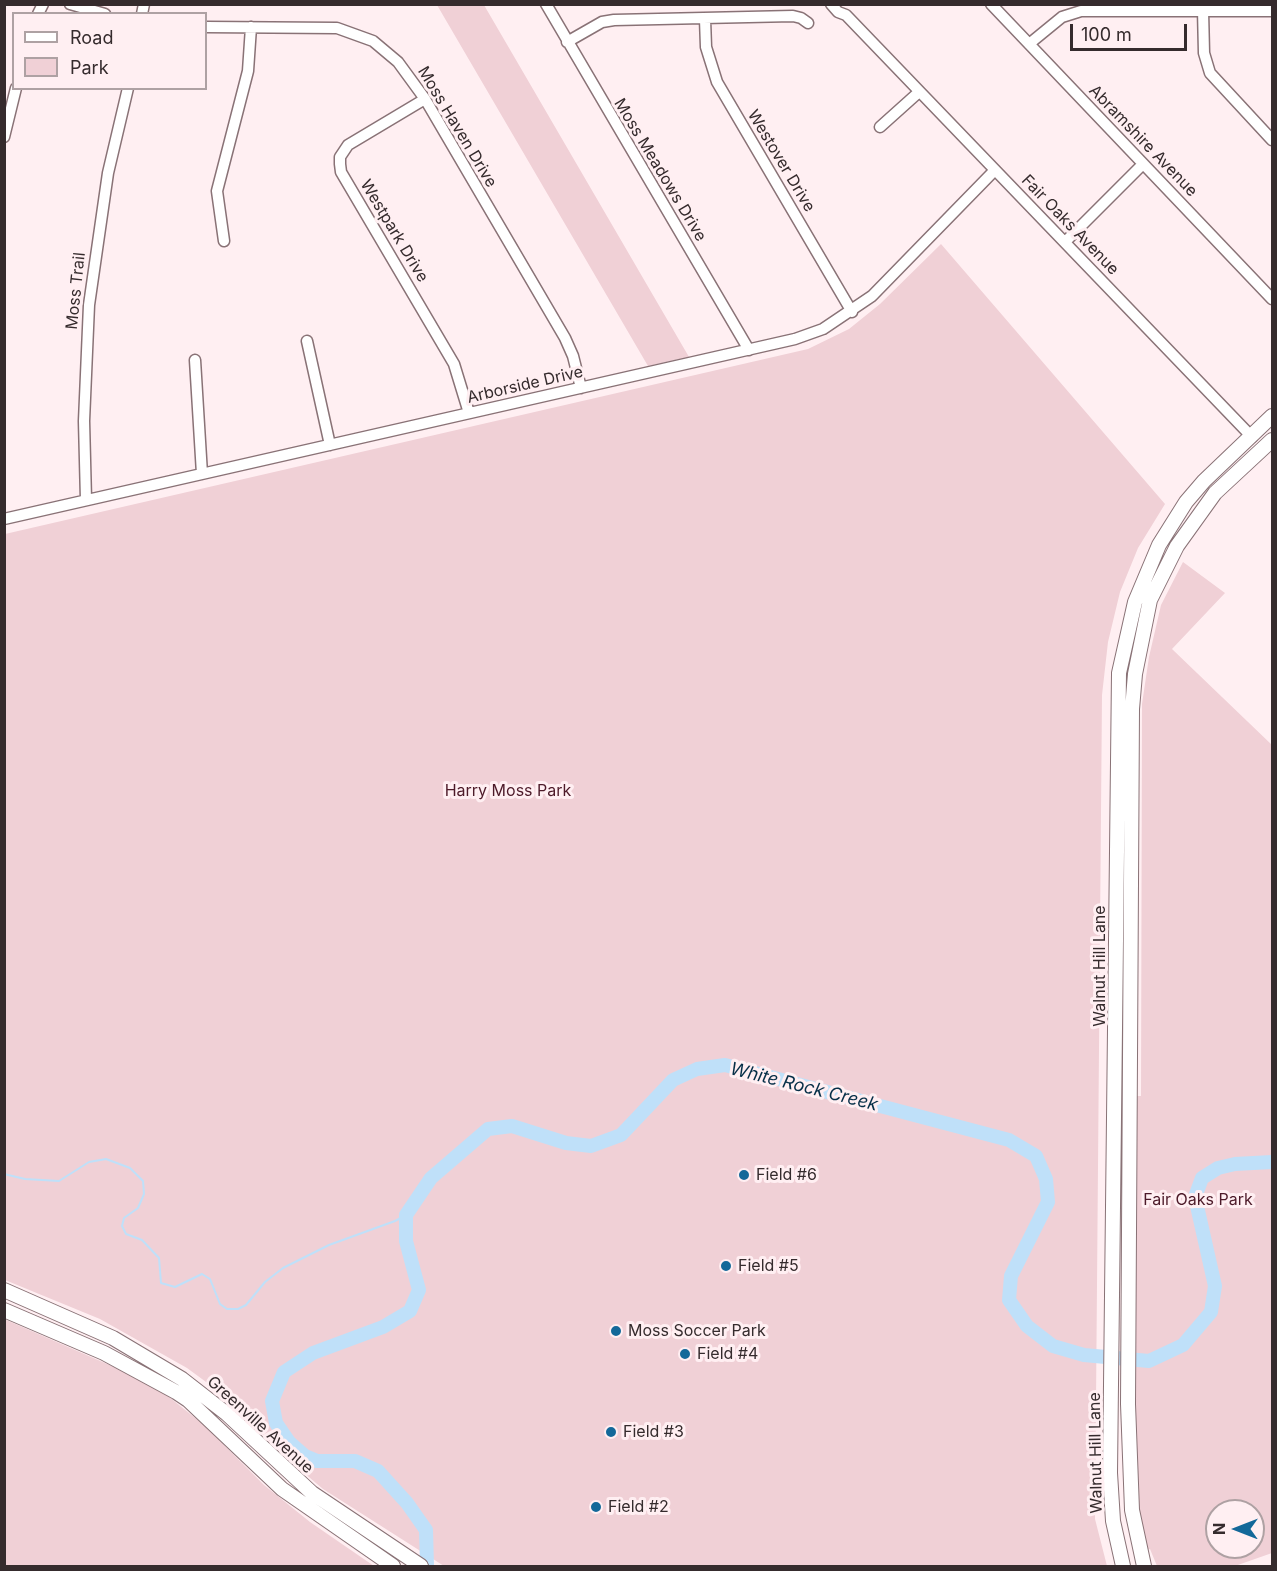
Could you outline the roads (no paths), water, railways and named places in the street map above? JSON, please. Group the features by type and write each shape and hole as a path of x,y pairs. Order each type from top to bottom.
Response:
{"main road":[{"name":"Walnut Hill Lane","path":"1123,1566 1116,1542 1111,1500 1116,1071 1124,860 1125,710 1119,673 1128,626 1154,554 1186,502 1204,481 1272,416"},
{"name":"Fair Oaks Avenue","path":"1252,437 1270,449"},
{"name":"Walnut Hill Lane","path":"1125,710 1143,626 1163,571 1201,508 1270,449"},
{"name":"Walnut Hill Lane","path":"1124,860 1131,1072 1128,1404 1132,1510 1144,1566"},
{"name":"Greenville Avenue","path":"4,1290 128,1346 192,1394 312,1493 421,1566"},
{"name":"Greenville Avenue","path":"4,1310 192,1394 282,1489 393,1566"}],"street":[{"path":"70,4 98,12"},
{"name":"Moss Meadows Drive","path":"546,4 749,350"},
{"name":"Fair Oaks Avenue","path":"831,4 838,12 845,10 994,171 1252,437"},
{"name":"Abramshire Avenue","path":"991,4 1272,299"},
{"path":"1203,10 1204,53 1210,73 1272,140"},
{"path":"1029,44 1062,17 1081,11 1272,11"},
{"path":"567,42 602,22 614,20 793,16 808,23"},
{"name":"Westover Drive","path":"705,19 706,47 717,82 852,312"},
{"name":"Moss Haven Drive","path":"207,27 337,28 381,46 398,62 425,99 565,338 573,356 581,388"},
{"path":"224,241 218,191 248,71 250,27"},
{"path":"5,135 16,90"},
{"name":"Moss Trail","path":"86,500 84,421 89,305 108,172 128,90"},
{"path":"880,127 920,92"},
{"name":"Westpark Drive","path":"425,99 348,145 340,157 341,172 454,364 469,413"},
{"path":"1065,242 1143,164"},
{"name":"Arborside Drive","path":"4,519 795,339 823,329 852,312 872,296 994,171"},
{"path":"307,341 330,445"},
{"path":"195,360 202,474"}],"waterway":[{"name":"White Rock Creek","path":"427,1566 426,1530 407,1503 378,1471 355,1461 317,1461 305,1456 289,1442 276,1423 272,1401 284,1372 313,1353 383,1327 410,1311 419,1290 406,1241 406,1215 431,1178 488,1129 512,1126 566,1143 591,1146 621,1135 673,1080 697,1069 725,1065 1009,1140 1036,1156 1046,1179 1048,1202 1011,1276 1009,1300 1027,1326 1053,1346 1084,1355 1149,1361 1183,1345 1211,1312 1215,1286 1195,1197 1202,1178 1218,1168 1235,1164 1272,1162"},
{"path":"4,1174 25,1179 59,1181 89,1162 106,1159 130,1168 143,1181 144,1194 138,1208 124,1218 122,1226 126,1234 142,1240 159,1258 161,1283 175,1287 202,1274 210,1279 220,1304 227,1309 238,1309 246,1305 265,1282 283,1268 329,1245 406,1215"}],"place":[{"name":"Field #6","path":"744,1175"},
{"name":"Field #5","path":"726,1266"},
{"name":"Moss Soccer Park","path":"616,1331"},
{"name":"Field #4","path":"685,1354"},
{"name":"Field #3","path":"611,1432"},
{"name":"Field #2","path":"596,1507"}],"park label":[{"name":"Harry Moss Park","path":"508,791"},
{"name":"Fair Oaks Park","path":"1198,1200"}]}
